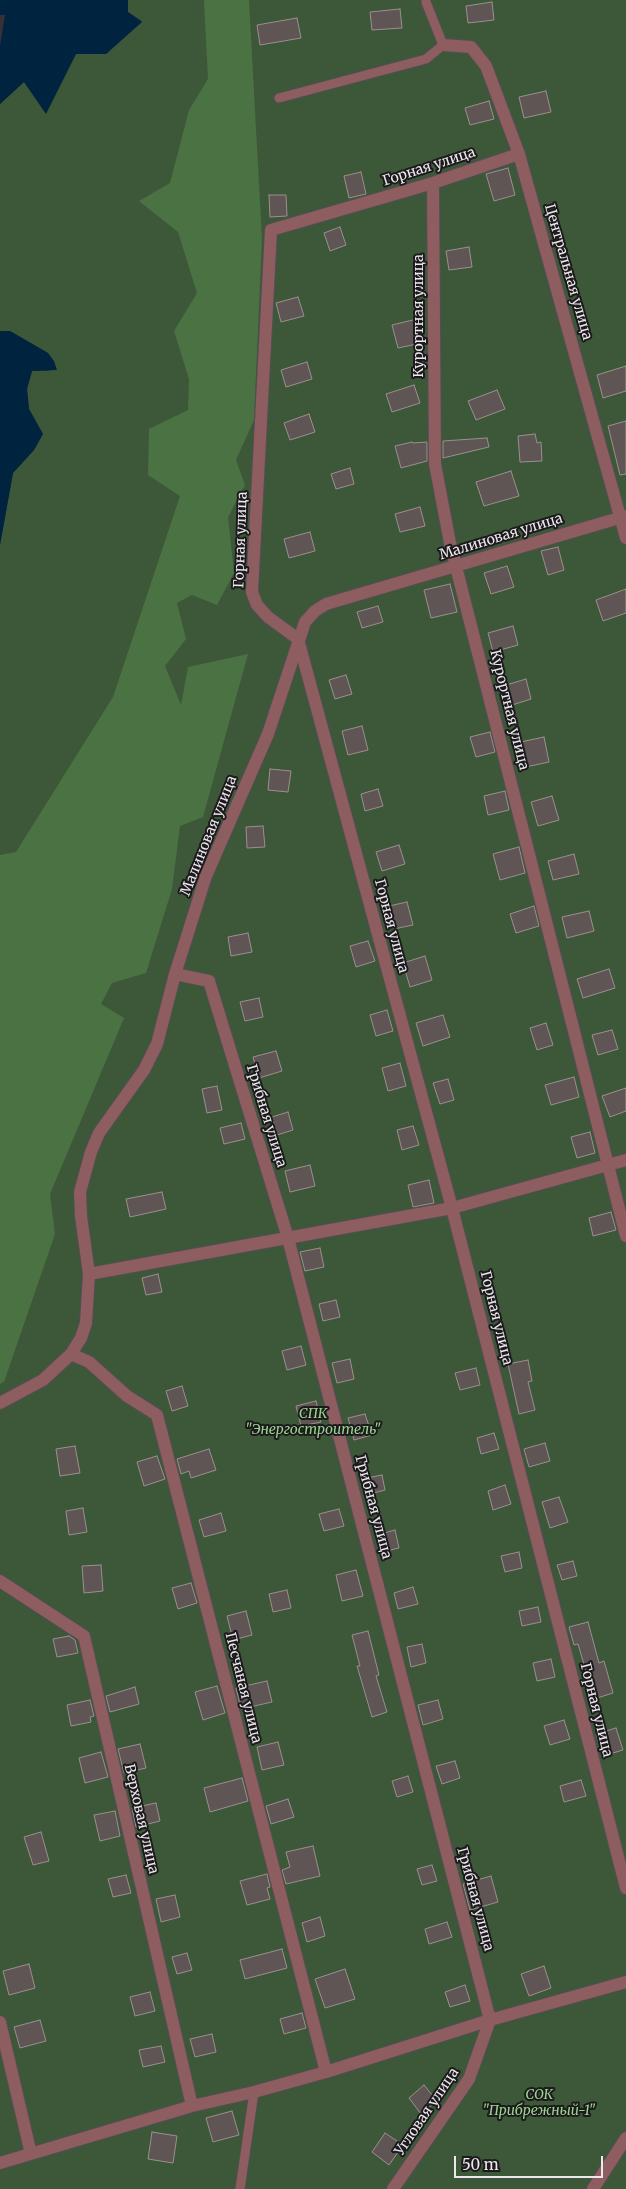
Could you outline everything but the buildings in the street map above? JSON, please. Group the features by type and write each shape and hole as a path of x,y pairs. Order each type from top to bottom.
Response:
{"street":[{"name":"Центральная улица","path":"444,45 470,47 486,66 519,154 623,516 626,538"},
{"name":"Горная улица","path":"519,154 433,183 271,230 252,592 257,605 268,617 298,639 452,1208 626,1888"},
{"name":"Курортная улица","path":"433,183 434,464 457,566 626,1236"},
{"name":"Малиновая улица","path":"0,1403 43,1380 72,1354 81,1338 86,1323 89,1274 81,1216 80,1192 87,1165 99,1133 144,1070 157,1044 175,974 206,876 268,734 305,622 315,611 326,604 623,516"},
{"name":"Грибная улица","path":"175,974 209,981 288,1238 490,2020"},
{"path":"89,1274 452,1208 626,1160"},
{"name":"Песчаная улица","path":"72,1354 88,1362 127,1396 157,1415 326,2072"},
{"name":"Верховая улица","path":"0,1581 84,1636 192,2106"},
{"path":"0,2163 192,2106 254,2092 326,2072 490,2020 626,1982"},
{"name":"Угловая улица","path":"392,2189 469,2079 490,2020"},
{"path":"0,2022 30,2154"},
{"path":"593,2189 626,2138"}],"lane":[{"path":"279,98 426,59 444,45 426,2"},
{"path":"240,2189 254,2092"}],"green space":[{"name":"СПК \"Энергостроитель\"","path":"128,0 626,0 626,2189 0,2189 0,545 13,473 34,450 43,434 29,409 27,389 32,371 49,371 48,353 10,331 0,331 0,104 24,82 46,113 76,54 106,54 142,21 128,12"},
{"path":"204,0 249,0 262,239 254,420 236,460 245,485 228,517 234,573 217,605 192,595 177,603 186,639 165,666 181,705 188,667 248,654 203,817 180,826 172,889 146,973 112,983 101,1004 124,1018 50,1194 55,1234 4,1382 0,1384 0,855 16,852 113,697 180,496 148,475 149,429 188,410 189,379 174,331 197,293 178,232 139,201 170,183 189,110 208,79"}],"water":[{"path":"0,0 128,0 128,12 142,22 106,54 76,54 46,114 24,82 0,104 0,46 5,15 0,15"},
{"path":"0,331 10,331 48,353 54,361 57,370 32,371 27,389 29,409 43,434 34,450 13,473 0,545"}],"park label":[{"name":"СОК \"Прибрежный-1\"","path":"539,2104"}]}
